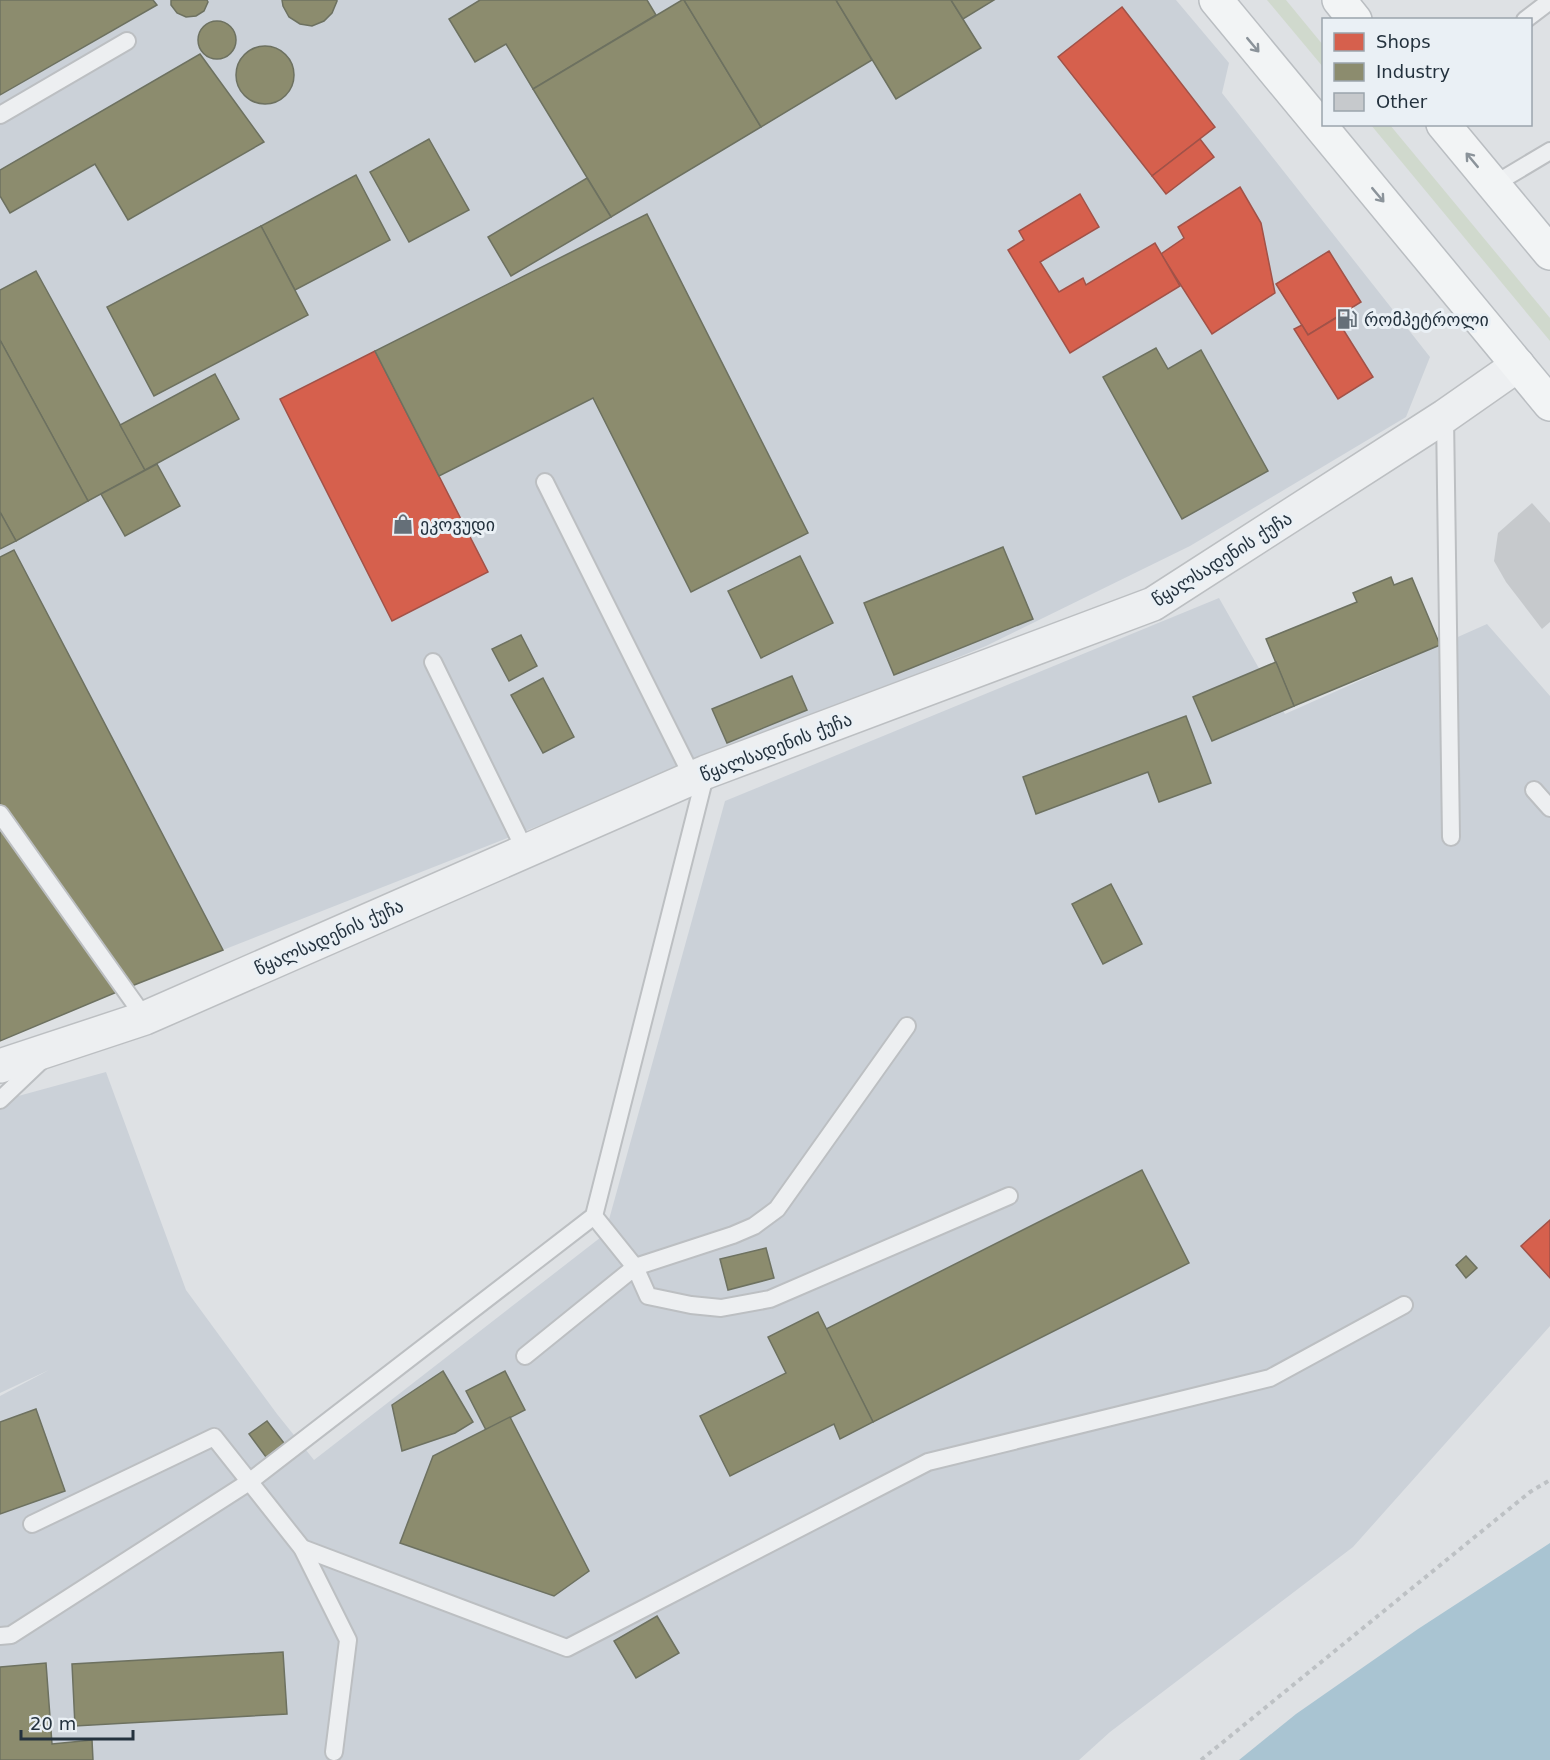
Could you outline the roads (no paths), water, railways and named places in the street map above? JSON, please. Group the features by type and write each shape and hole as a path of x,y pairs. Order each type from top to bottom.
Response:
{"main road":[{"path":"1216,0 1550,404"},
{"path":"1339,0 1353,18"},
{"path":"1445,126 1550,253"}],"street":[{"name":"წყალსადენის ქუჩა","path":"0,1066 145,1018 700,775 1153,604 1445,416 1518,365"}],"lane":[{"path":"1529,18 1550,1"},
{"path":"0,115 127,41"},
{"path":"1493,185 1550,151"},
{"path":"1445,416 1451,837"},
{"path":"0,1636 11,1635 249,1482 594,1216 700,775 544,482"},
{"path":"433,662 526,852"},
{"path":"1534,790 1550,808"},
{"path":"0,814 145,1018"},
{"path":"525,1356 635,1267 733,1235 754,1226 777,1209 907,1026"},
{"path":"0,1100 56,1047"},
{"path":"594,1216 635,1267 648,1296 691,1305 721,1308 770,1299 1008,1196"},
{"path":"302,1548 567,1648 928,1462 1270,1378 1404,1305"},
{"path":"32,1524 214,1437 302,1548 348,1640 334,1752"}],"water":[{"path":"1550,1543 1550,1760 1239,1760 1296,1714 1418,1629"}],"place":[{"name":"რომპეტროლი","path":"1347,319"},
{"name":"ეკოვუდი","path":"403,524"}]}
